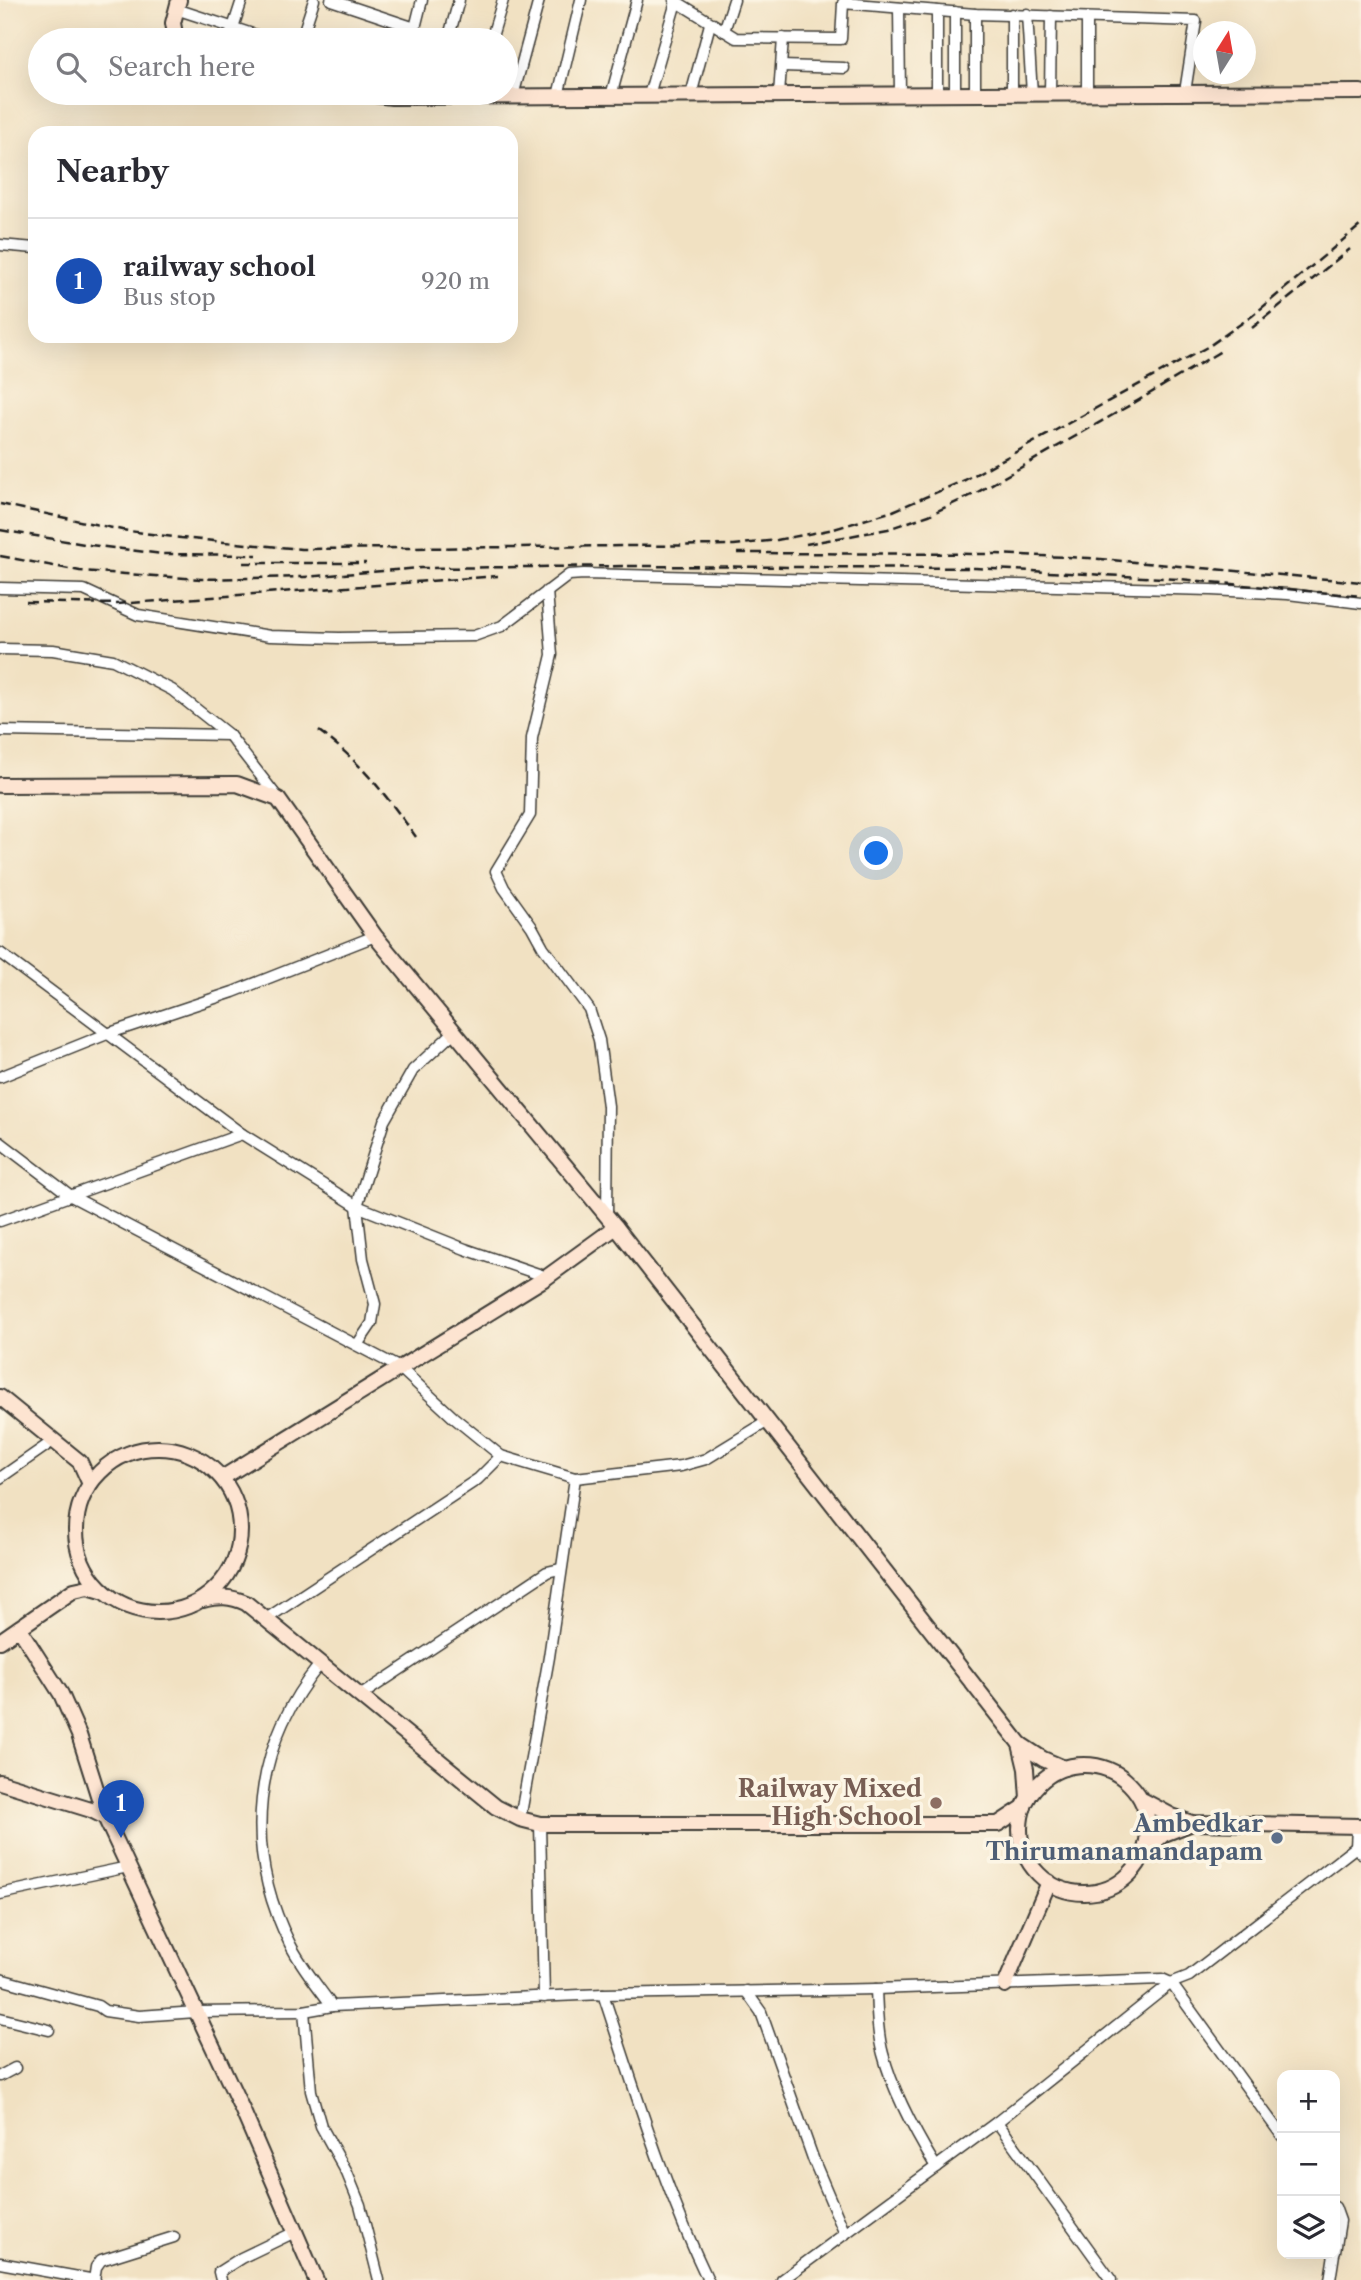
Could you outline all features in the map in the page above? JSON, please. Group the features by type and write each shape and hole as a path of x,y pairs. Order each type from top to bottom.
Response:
{"street":[{"path":"174,28 178,4 233,28 242,0"},
{"path":"305,28 314,0"},
{"path":"331,0 415,28 422,0"},
{"path":"451,28 459,0"},
{"path":"495,28 503,0"},
{"path":"518,77 538,0"},
{"path":"558,96 581,0"},
{"path":"611,96 637,0"},
{"path":"692,13 697,0"},
{"path":"724,31 734,0"},
{"path":"649,96 675,1 736,38 841,39 843,3 975,14 1196,21 1185,92"},
{"path":"899,8 900,94"},
{"path":"937,11 937,94"},
{"path":"955,94 956,12"},
{"path":"975,14 975,94"},
{"path":"1012,14 1012,94"},
{"path":"1027,14 1032,94"},
{"path":"1050,93 1051,16"},
{"path":"1087,18 1087,93"},
{"path":"691,95 710,23"},
{"path":"779,94 783,37"},
{"path":"782,66 844,68"},
{"path":"518,96 1361,92"},
{"path":"0,245 28,247"},
{"path":"0,588 84,590 138,615 270,636 339,638 474,636 502,626 569,575 584,574 1211,590 1288,594 1361,603"},
{"path":"547,592 552,655 532,738 530,816 496,871 504,888 543,947 589,1009 599,1040 608,1105 611,1222"},
{"path":"0,649 54,650 113,660 172,690 229,735 375,936 611,1222 1020,1744 1064,1768"},
{"path":"1,734 229,735"},
{"path":"0,785 237,784 278,799"},
{"path":"0,1077 107,1034 233,992 375,936"},
{"path":"0,953 242,1134 357,1206 465,1249 547,1277"},
{"path":"357,1345 372,1322 375,1304 363,1259 357,1206 384,1121 413,1070 454,1032"},
{"path":"0,1221 242,1134"},
{"path":"0,1142 71,1196 400,1368 453,1417 501,1456 575,1478 681,1466 706,1459 768,1421"},
{"path":"222,1478 547,1277 611,1222"},
{"path":"0,1398 79,1462 90,1484"},
{"path":"0,1478 53,1441"},
{"path":"102,1591 83,1563 77,1543 76,1523 81,1503 90,1484 106,1467 134,1452 166,1449 197,1458 222,1478 233,1496 241,1527 239,1549 231,1569 219,1586 202,1600"},
{"path":"266,1619 478,1479 501,1456"},
{"path":"79,1462 106,1467"},
{"path":"520,1819 549,1657 575,1478"},
{"path":"74,1590 80,1579 83,1563"},
{"path":"231,1569 233,1582 246,1603"},
{"path":"360,1696 547,1572 560,1569"},
{"path":"0,1641 74,1590 88,1587 102,1591 120,1603 151,1612 183,1609 202,1600 220,1596 234,1598 246,1603 496,1807 540,1825 998,1824 1026,1802 1047,1777 1064,1768 1092,1765 1110,1771 1126,1781 1144,1801 1192,1823 1359,1826 1359,1850 1189,1976 1171,1983 998,2122 782,2280"},
{"path":"19,1628 61,1694 79,1735 105,1818 242,2109 316,2280"},
{"path":"320,1664 298,1690 279,1730 270,1757 260,1816 261,1856 269,1892 291,1947 332,2006"},
{"path":"1020,1744 1026,1769 1026,1802 1020,1825 1022,1844 1035,1870 1049,1882 1076,1892 1104,1889 1129,1874 1144,1851 1164,1834 1192,1823"},
{"path":"0,1782 91,1810 105,1818"},
{"path":"1144,1801 1148,1832 1144,1851"},
{"path":"998,1824 1022,1844"},
{"path":"540,1825 544,1997"},
{"path":"0,1894 128,1867"},
{"path":"1005,1985 1049,1882"},
{"path":"0,1979 86,2003 105,2011 139,2016 196,2012 303,2011 332,2006 603,1994 876,1989 1162,1979 1171,1983 1280,2133"},
{"path":"876,1989 883,2054 914,2130 936,2167"},
{"path":"746,1991 761,2012 814,2161 845,2234"},
{"path":"603,1994 650,2136 689,2240 708,2280"},
{"path":"303,2011 311,2091 321,2126 360,2205 379,2280"},
{"path":"0,2018 49,2030"},
{"path":"0,2076 15,2068"},
{"path":"998,2122 1111,2280"},
{"path":"221,2280 219,2272 241,2258 295,2232"},
{"path":"0,2263 95,2280 96,2267 101,2260 174,2237"},
{"path":"1330,2280 1334,2259"}],"railway":[{"path":"0,504 122,530 301,549 734,545 834,529 893,511 965,480 1209,346 1252,316 1361,225"},
{"path":"1252,328 1350,249"},
{"path":"806,544 888,529 929,515 976,493 1221,351"},
{"path":"0,530 162,554 257,555"},
{"path":"737,553 996,554 1089,558 1361,582"},
{"path":"0,556 80,571 201,579 304,577 421,568 975,568 1179,579 1361,596"},
{"path":"243,563 366,563"},
{"path":"26,602 117,604 498,576"},
{"path":"319,731 372,780 416,837"}],"place":[{"name":"Railway Mixed High School","path":"936,1803"},
{"name":"railway school","path":"121,1838"},
{"name":"Ambedkar Thirumanamandapam","path":"1277,1838"}]}
